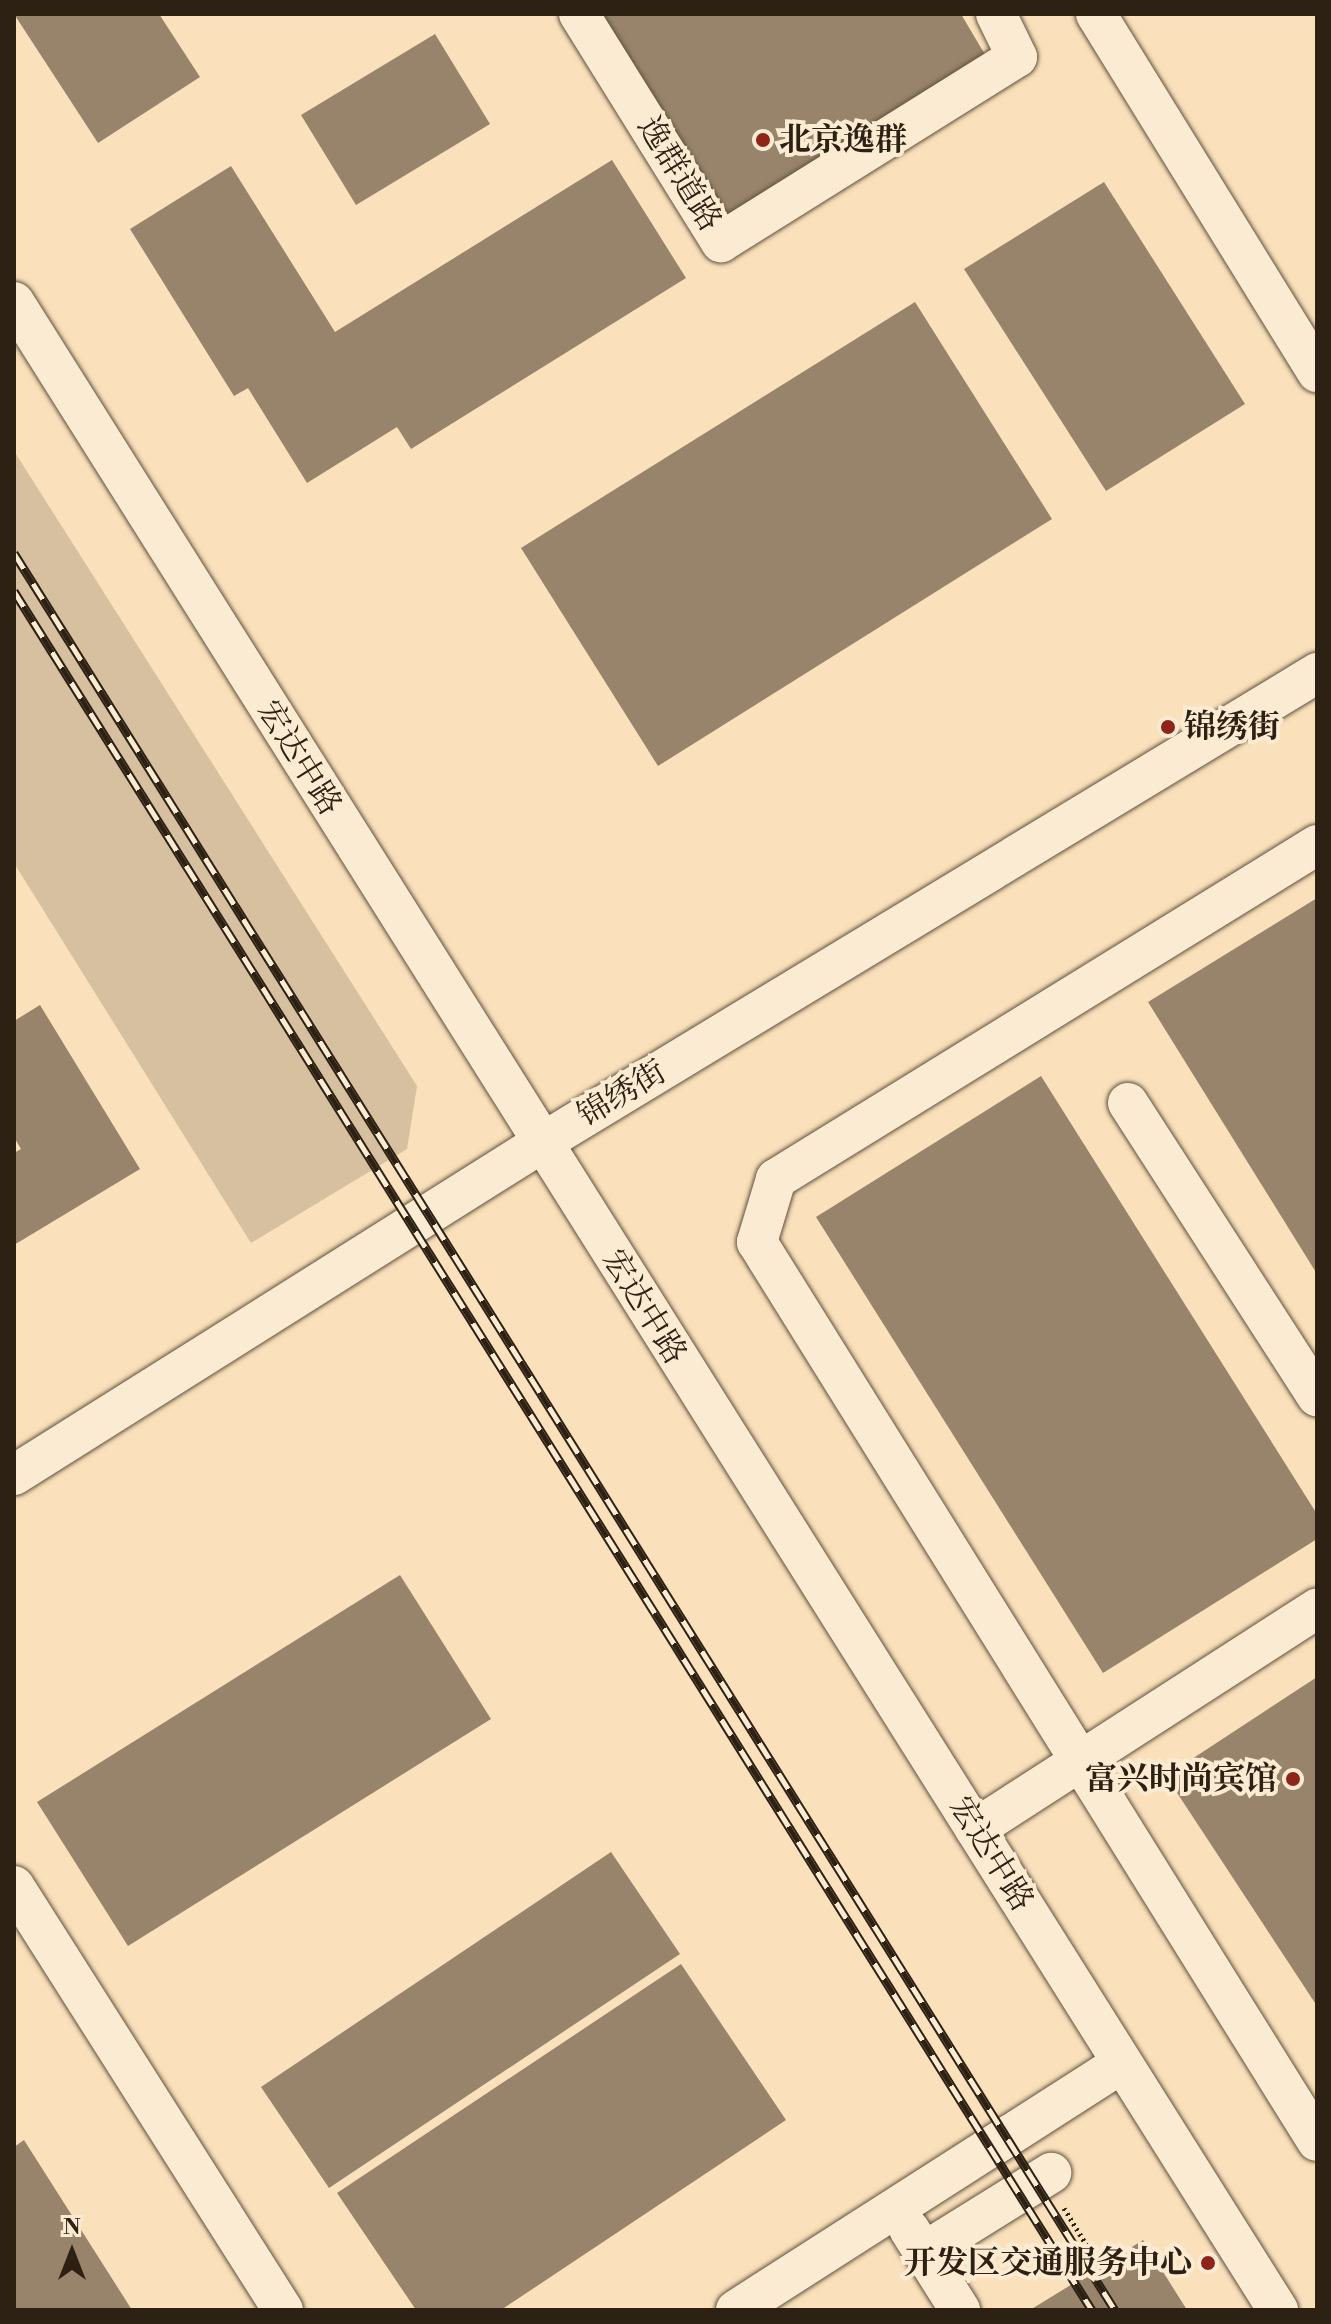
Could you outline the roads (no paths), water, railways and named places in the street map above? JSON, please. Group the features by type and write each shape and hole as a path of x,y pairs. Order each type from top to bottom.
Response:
{"street":[{"name":"逸群道路","path":"579,14 721,242 1017,57 996,14"},
{"path":"1096,14 1317,372"},
{"name":"宏达中路","path":"14,302 540,1144 1278,2310"},
{"name":"锦绣街","path":"14,1475 540,1144 1317,673"},
{"path":"1317,845 776,1179 757,1242 1317,2141"},
{"path":"1128,1103 1317,1396"},
{"path":"975,1829 1317,1609"},
{"path":"14,1886 283,2310"},
{"path":"736,2310 1122,2063"},
{"path":"924,2252 1048,2175"},
{"path":"897,2208 960,2310"}],"railway":[{"path":"14,553 1115,2310"},
{"path":"14,591 1092,2310"}],"place":[{"name":"北京逸群","path":"763,140"},
{"name":"锦绣街","path":"1168,727"},
{"name":"富兴时尚宾馆","path":"1293,1779"},
{"name":"开发区交通服务中心","path":"1208,2263"}]}
